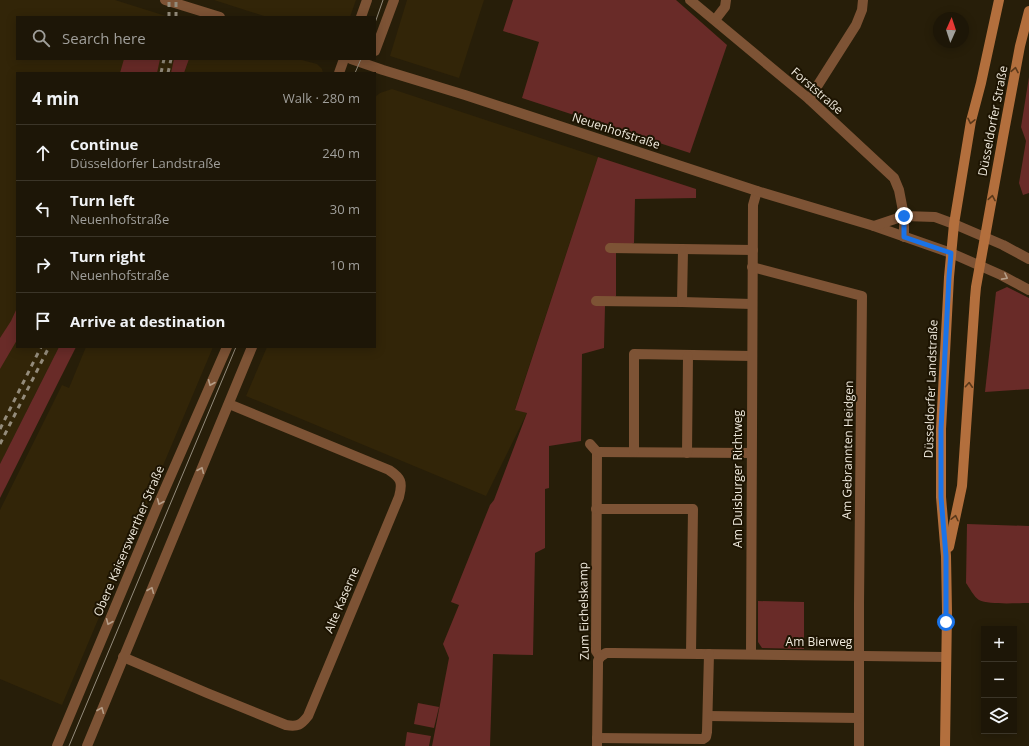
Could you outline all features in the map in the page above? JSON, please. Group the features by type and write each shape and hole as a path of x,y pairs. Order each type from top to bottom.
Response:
{"main road":[{"name":"Düsseldorfer Straße","path":"954,224 971,121 999,0"},
{"name":"Düsseldorfer Straße","path":"985,236 1020,46 1029,11"},
{"name":"Düsseldorfer Landstraße","path":"945,746 946,556 941,497 941,429 949,277 954,224"},
{"name":"Düsseldorfer Landstraße","path":"946,556 962,486 975,298 985,236"}],"street":[{"path":"165,0 217,16"},
{"path":"361,16 367,0"},
{"path":"376,48 394,0"},
{"name":"Forststraße","path":"690,0 809,99 894,178 899,190 904,216"},
{"path":"715,20 725,7 726,0"},
{"path":"809,99 856,25 862,10 863,0"},
{"path":"339,72 344,60"},
{"name":"Neuenhofstraße","path":"354,60 472,97 757,191 874,226 951,253 1029,290"},
{"name":"Am Duisburger Richtweg","path":"751,654 752,267 753,205 757,191"},
{"path":"904,216 904,237"},
{"path":"874,226 904,216 935,217 985,236 1029,259"},
{"path":"610,248 753,250"},
{"path":"682,302 683,250"},
{"name":"Am Gebrannten Heidgen","path":"752,267 862,296 859,746"},
{"path":"596,301 752,304"},
{"name":"Obere Kaiserswerther Straße","path":"57,746 157,507 227,348"},
{"path":"87,746 252,348"},
{"path":"634,452 634,354 752,356"},
{"path":"687,453 688,356"},
{"name":"Alte Kaserne","path":"123,657 286,725 295,726 303,723 308,716 400,497 402,488 401,480 397,475 389,470 229,404"},
{"name":"Zum Eichelskamp","path":"709,654 708,716 706,737 702,739 597,742 598,661 600,657 596,651 596,509 593,448 634,452 751,453"},
{"path":"596,509 693,509 691,653"},
{"name":"Am Bierweg","path":"600,657 608,653 691,653 946,657"},
{"path":"708,716 859,718"}],"shaded area":[{"path":"0,0 115,0 166,16 16,16 16,60 179,60 176,72 16,72 16,348 58,348 0,464"},
{"path":"214,0 356,0 350,16 264,16"},
{"path":"407,0 484,0 459,78 390,56"},
{"path":"513,0 676,0 727,45 690,153 522,98 539,42 503,31"},
{"path":"124,60 160,60 157,72 120,72"},
{"path":"174,60 189,60 184,72 171,72"},
{"path":"189,60 302,60 317,64 323,72 184,72"},
{"path":"1029,77 1029,193 1023,195 1019,183 1026,141 1021,127"},
{"path":"392,89 598,157 515,409 527,413 486,496 246,396 267,348 376,348 376,96 380,93"},
{"path":"598,157 696,189 696,198 635,199 634,243 616,251 616,296 605,306 604,348 582,354 581,441 549,446 549,488 545,489 545,548 535,553 533,655 493,654 490,746 432,746 449,658 443,644 459,605 451,602 490,505 494,500 527,413 515,410"},
{"path":"1007,287 1029,298 1029,389 985,392 996,292"},
{"path":"16,310 16,342 0,369 0,338"},
{"path":"58,348 75,348 0,498 0,464"},
{"path":"86,348 213,348 62,705 0,679 0,510 62,385 69,388"},
{"path":"967,524 1029,526 1029,603 989,603 977,599 973,594 966,583"},
{"path":"758,601 804,602 804,649 762,648 758,642"},
{"path":"418,703 439,707 434,728 414,724"},
{"path":"407,732 431,736 429,746 405,746"}],"tram line":[{"path":"376,20 383,0"},
{"path":"355,72 361,60"},
{"path":"69,746 236,348"}],"railway":[{"path":"169,0 169,16"},
{"path":"176,0 176,16"},
{"path":"161,72 164,60"},
{"path":"168,72 171,60"},
{"path":"0,429 40,348"},
{"path":"0,444 48,348"}],"route":[{"path":"904,216 904,237 951,253 941,429 941,497 946,556 946,622"}]}
